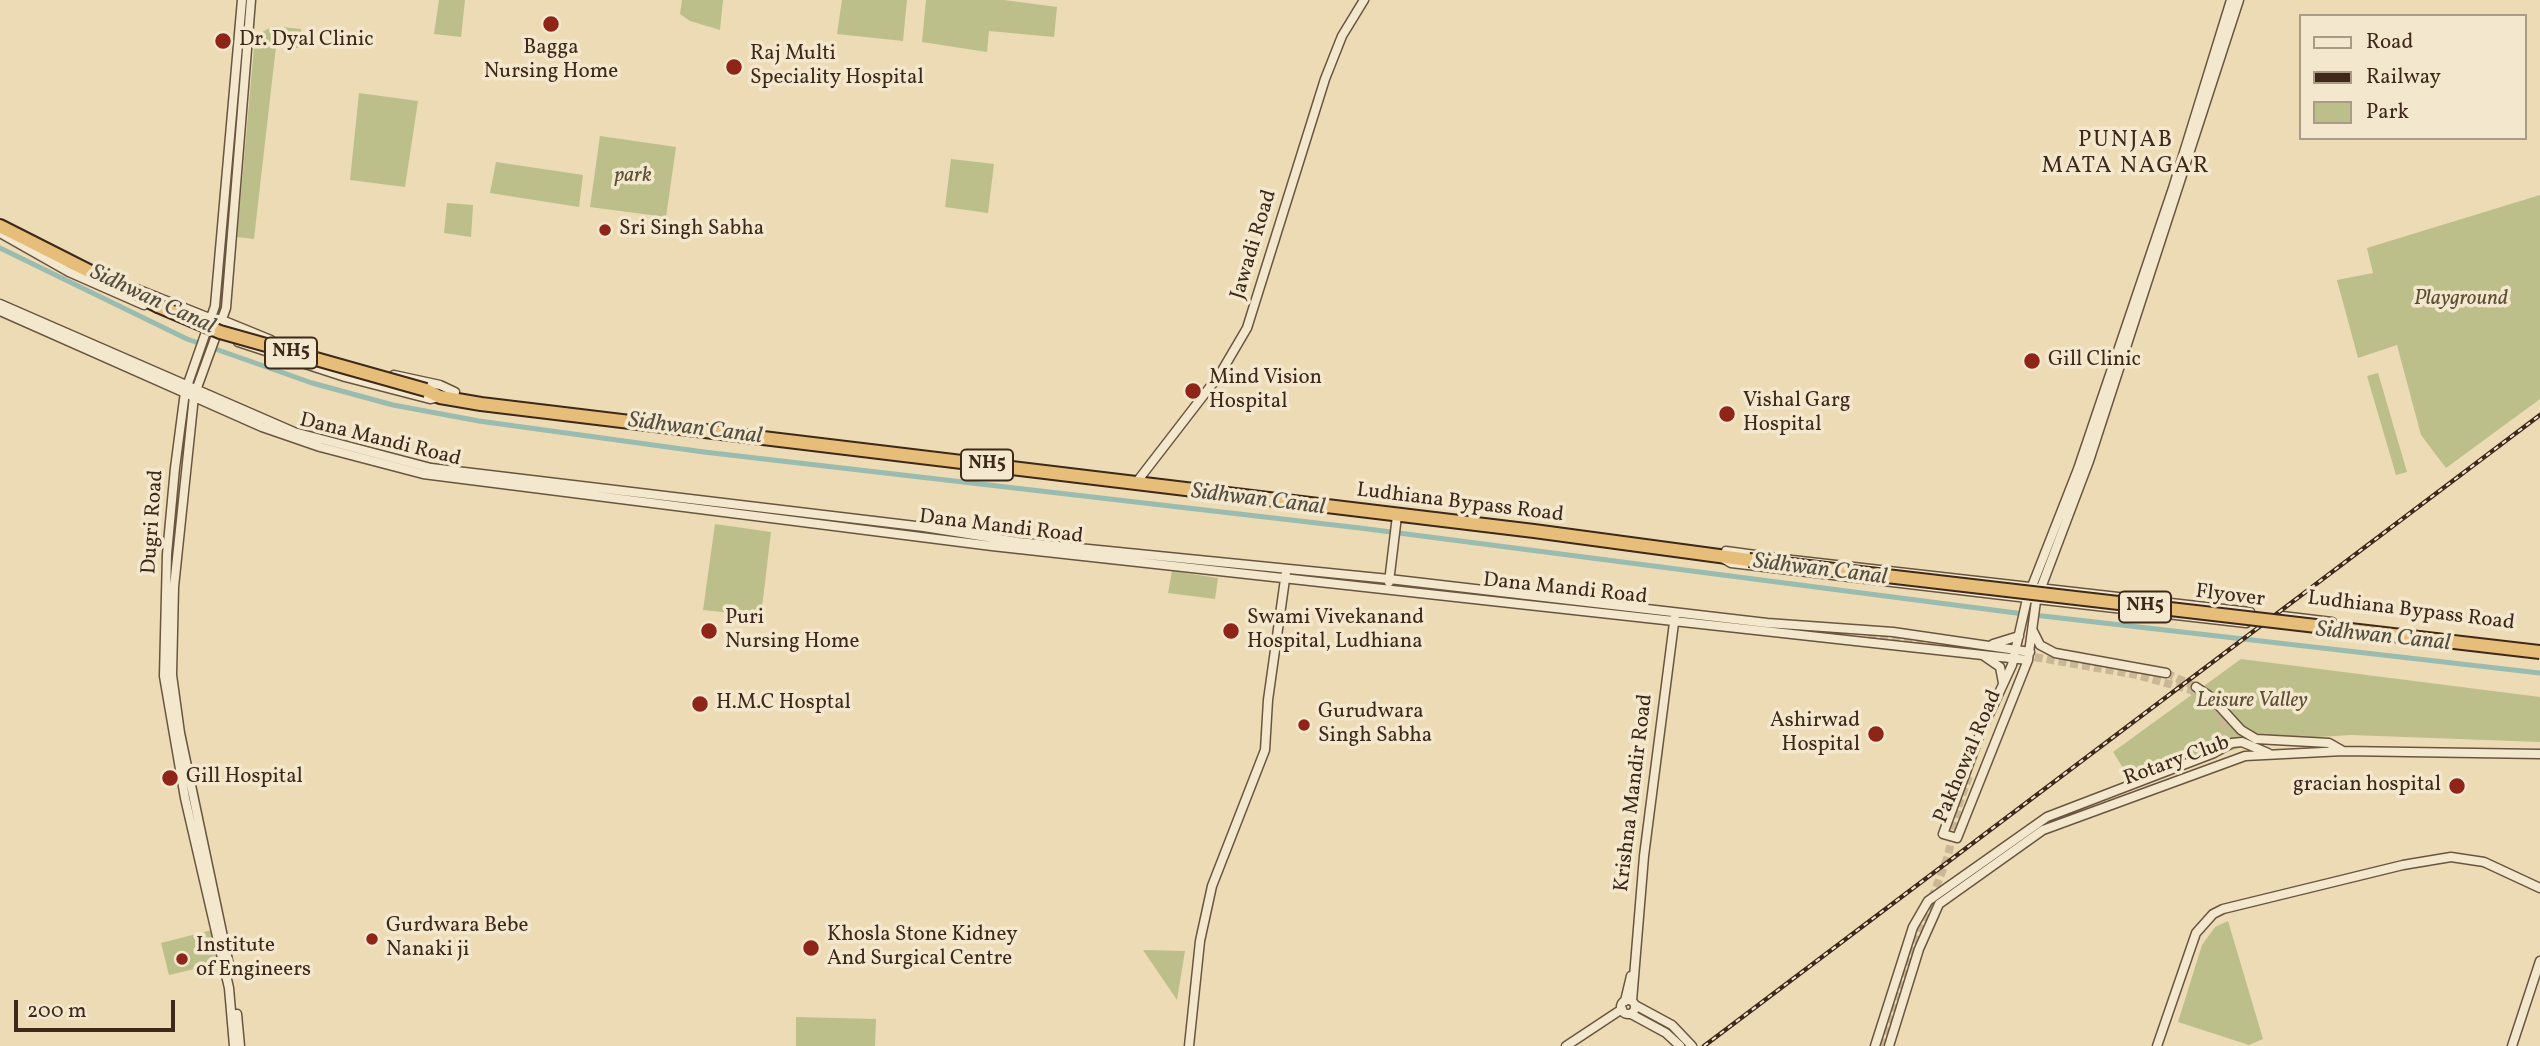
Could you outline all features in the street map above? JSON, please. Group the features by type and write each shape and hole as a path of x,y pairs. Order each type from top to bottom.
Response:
{"highway":[{"name":"NH5","path":"0,226 78,267 188,320 220,332 431,393 455,392"},
{"name":"Ludhiana Bypass Road","path":"455,392 610,415 1558,528 1725,555"},
{"name":"Ludhiana Bypass Road","path":"431,393 1396,520 1725,555"},
{"name":"Flyover","path":"1725,555 1749,560 2540,652"}],"street":[{"name":"Dugri Road","path":"212,333 242,0"},
{"name":"Dugri Road","path":"240,1046 234,988 183,749 172,675 174,569 195,393 202,360 212,333 222,320 226,308 251,0"},
{"name":"Jawadi Road","path":"1139,479 1220,374 1247,328 1325,79 1342,36 1364,0"},
{"name":"Pakhowal Road","path":"2030,627 2019,636 2021,655 1980,734 1943,834 1958,838 2021,655 2030,627 2032,599 2152,251 2231,0"},
{"name":"Pakhowal Road","path":"2036,587 2089,461 2239,0"},
{"path":"0,220 113,279 212,319"},
{"path":"0,233 88,281 212,333 345,377 430,399 431,393"},
{"path":"0,304 186,388"},
{"name":"Dana Mandi Road","path":"0,311 186,388 291,438 423,474 992,546 1285,573 1388,589 1674,616 1979,653 2021,655"},
{"path":"222,320 255,335 322,357 440,385 455,392"},
{"name":"Dugri Road","path":"202,360 186,388 169,522 164,676 185,798 229,988 234,1046"},
{"path":"1388,589 1396,520"},
{"name":"Ludhiana Bypass Road","path":"1725,555 2036,587 2250,612 2246,623 1731,563 1725,555"},
{"path":"1189,1046 1200,942 1212,886 1265,750 1268,699 1285,573 1389,579 1674,616 1849,629 1990,645 2021,655"},
{"name":"Ludhiana Bypass Road","path":"2278,615 2540,652 2270,626 2278,615"},
{"name":"Krishna Mandir Road","path":"1629,1006 1644,856 1674,616"},
{"path":"2030,627 2040,645 2055,653 2166,673"},
{"path":"1849,629 1855,638 1868,638"},
{"path":"1990,645 2019,636"},
{"path":"1979,653 2000,667 2006,682"},
{"path":"2196,687 2211,697 2241,730 2256,739 2329,743 2343,751"},
{"path":"1875,1046 1907,943 1923,905 1951,892 2034,824 2063,811 2214,753 2232,743 2242,742 2271,755"},
{"name":"Rotary Club","path":"1889,1046 1919,949 1939,904 1951,892 2032,836 2200,770 2245,756 2343,751 2540,754"},
{"path":"2032,836 2039,825 2202,762"},
{"path":"2157,1046 2196,933 2213,914 2223,909 2403,865 2451,857 2484,862 2540,888"},
{"path":"2512,1046 2540,961"},
{"path":"1566,1046 1629,1006"},
{"path":"1629,1006 1680,1046"},
{"path":"1629,1006 1672,1025 1692,1046"}],"green space":[{"path":"439,0 465,0 461,37 434,34"},
{"path":"682,0 723,0 720,30 690,21 680,14"},
{"path":"842,0 907,0 903,41 837,34"},
{"path":"926,0 1004,0 1057,7 1054,37 989,31 987,52 922,42"},
{"path":"273,26 301,29 299,48 276,46 254,239 237,237 255,36"},
{"path":"359,93 418,101 405,187 350,180"},
{"name":"park","path":"600,136 676,147 666,217 590,207"},
{"path":"951,159 994,164 988,213 945,207"},
{"name":"park","path":"496,162 583,175 579,207 490,193"},
{"name":"Playground","path":"2540,195 2540,399 2446,468 2421,435 2397,345 2358,358 2337,280 2373,273 2367,248"},
{"path":"447,203 473,205 471,237 444,233"},
{"path":"2378,373 2407,472 2396,475 2367,376"},
{"path":"715,524 771,532 761,616 703,610"},
{"path":"1172,571 1218,578 1215,599 1168,593"},
{"name":"Leisure Valley","path":"2241,659 2540,697 2540,742 2351,735 2268,740 2130,779 2113,752"},
{"path":"2228,921 2263,1039 2249,1045 2178,1022 2202,945 2215,927"},
{"path":"212,930 220,963 169,975 161,943"},
{"path":"1143,950 1185,951 1177,1000"},
{"path":"796,1017 876,1019 875,1046 796,1046"}],"waterway":[{"name":"Sidhwan Canal","path":"0,248 187,339 312,383 393,405 479,421 704,452 1360,528 2024,614"},
{"name":"Sidhwan Canal","path":"2034,615 2540,673"}],"tunnel":[{"path":"1868,638 2011,653"},
{"path":"2023,655 2137,675 2191,690 2211,703 2220,716 2223,727 2215,752"},
{"path":"2166,673 2196,687"},
{"path":"1882,1046 1909,958 1948,856 1958,807 1970,773"}],"railway":[{"path":"1704,1046 2540,415"}],"place":[{"name":"Bagga Nursing Home","path":"551,24"},
{"name":"Dr. Dyal Clinic","path":"223,41"},
{"name":"Raj Multi Speciality Hospital","path":"734,67"},
{"name":"Sri Singh Sabha","path":"605,230"},
{"name":"Gill Clinic","path":"2032,361"},
{"name":"Mind Vision Hospital","path":"1193,391"},
{"name":"Vishal Garg Hospital","path":"1727,414"},
{"name":"Puri Nursing Home","path":"709,631"},
{"name":"Swami Vivekanand Hospital, Ludhiana","path":"1231,631"},
{"name":"H.M.C Hosptal","path":"700,704"},
{"name":"Gurudwara Singh Sabha","path":"1304,725"},
{"name":"Ashirwad Hospital","path":"1876,734"},
{"name":"Gill Hospital","path":"170,778"},
{"name":"gracian hospital","path":"2457,786"},
{"name":"Gurdwara Bebe Nanaki ji","path":"372,939"},
{"name":"Khosla Stone Kidney And Surgical Centre","path":"811,948"},
{"name":"Institute of Engineers","path":"182,959"}],"district":[{"name":"PUNJAB MATA NAGAR","path":"2126,155"}]}
